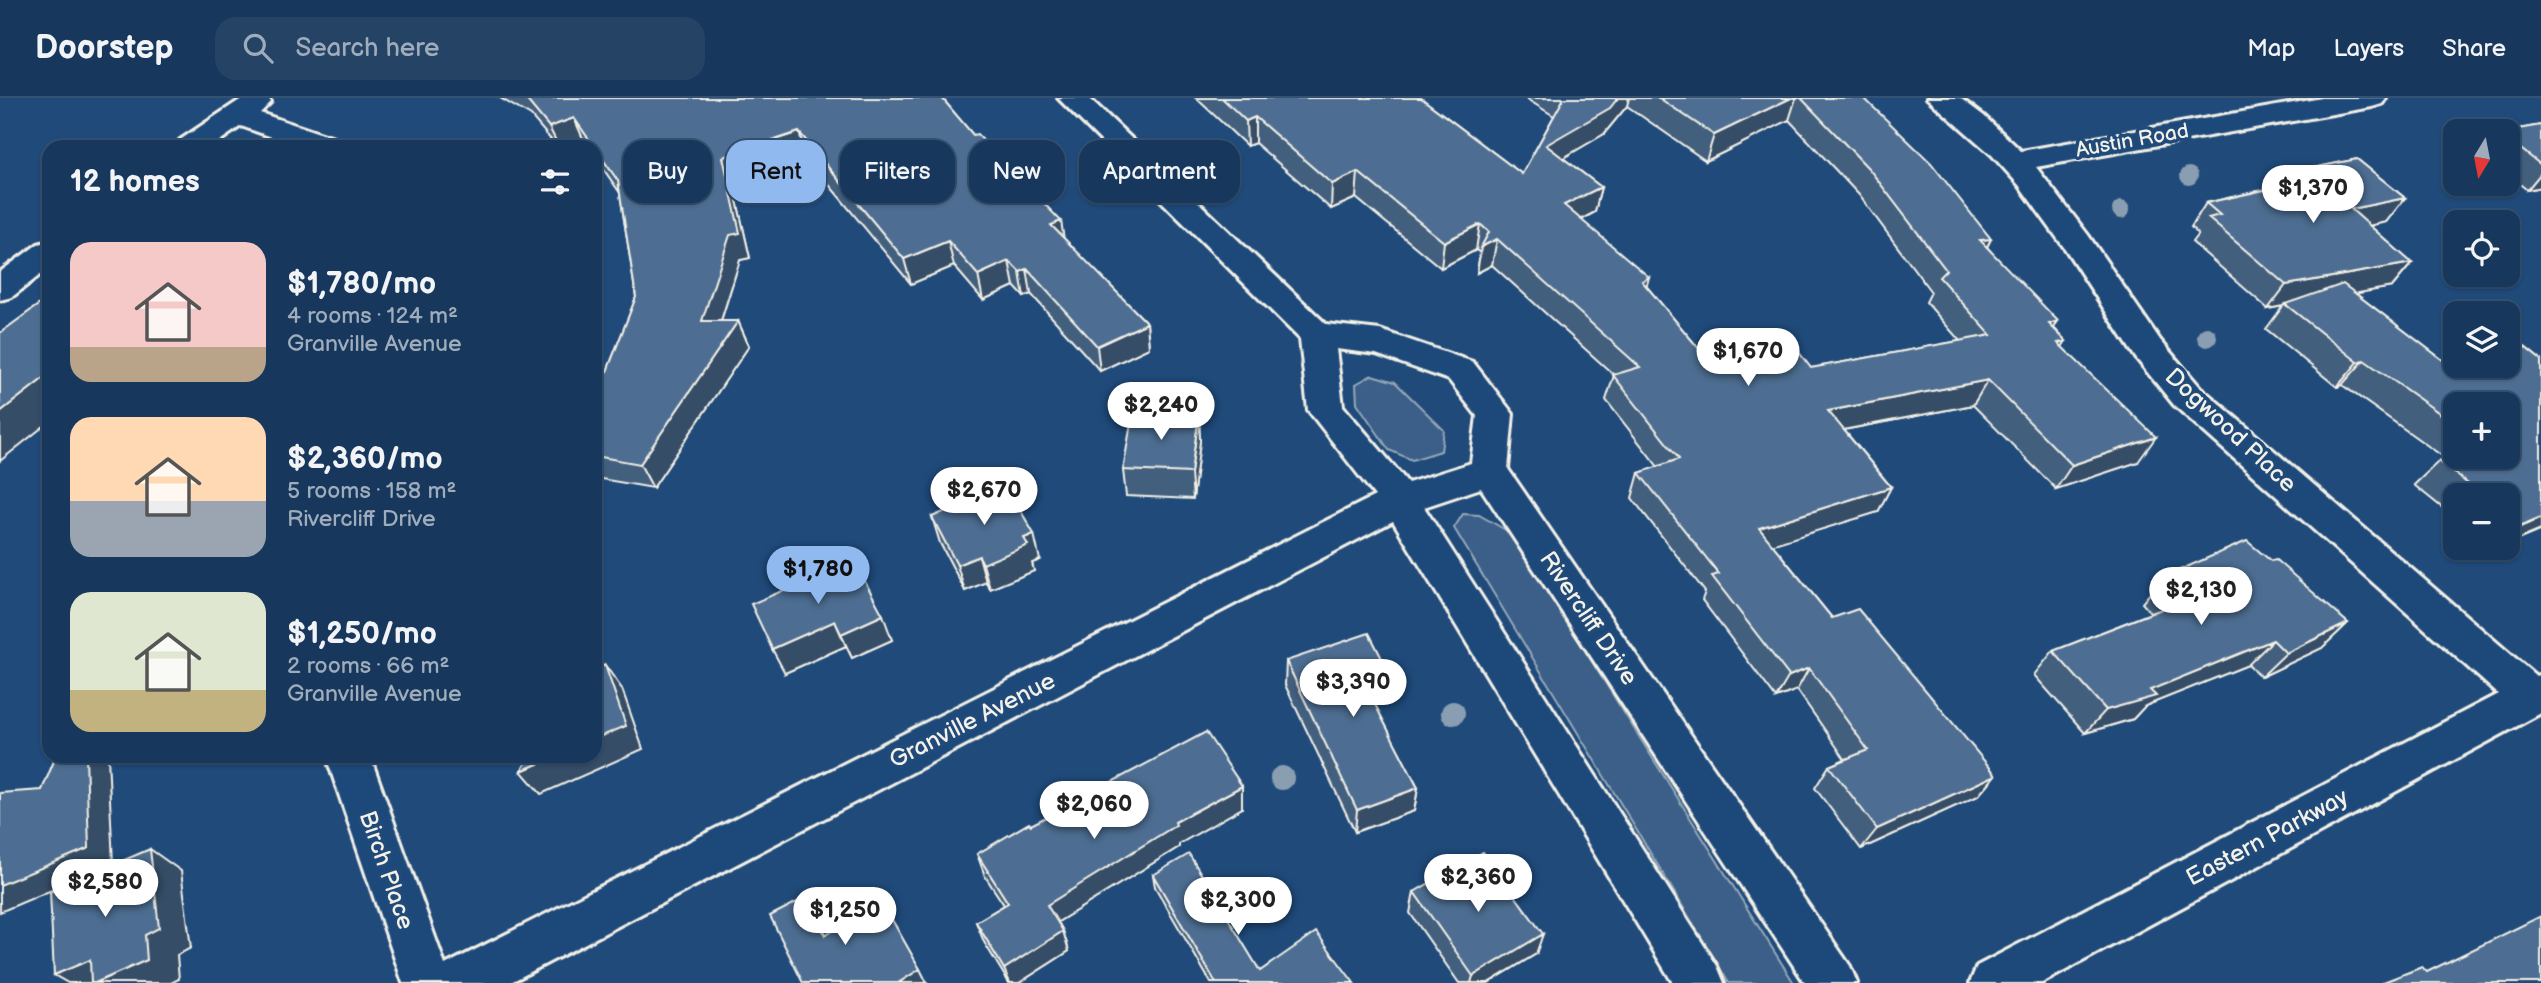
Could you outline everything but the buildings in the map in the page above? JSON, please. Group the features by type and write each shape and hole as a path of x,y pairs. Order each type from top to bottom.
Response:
{"street":[{"path":"200,140 235,114 264,98"},
{"path":"1072,98 1317,335 1380,342 1461,371 1495,414 1489,471"},
{"name":"Dogwood Place","path":"1941,98 1959,109 2016,161 2058,212 2145,345 2187,396 2536,694"},
{"name":"Austin Road","path":"2016,161 2372,98"},
{"path":"235,114 308,140"},
{"path":"0,289 42,257"},
{"path":"1317,335 1326,410 1400,500 1700,983"},
{"name":"Granville Avenue","path":"460,983 1400,500 1489,471"},
{"name":"Rivercliff Drive","path":"1489,471 1833,983"},
{"name":"Eastern Parkway","path":"1994,983 2536,694"},
{"name":"Birch Place","path":"350,763 427,983"}],"shaded area":[{"path":"1372,375 1395,382 1444,430 1441,451 1412,460 1389,450 1357,403 1356,384"},
{"path":"1463,514 1479,515 1511,533 1794,983 1729,983 1454,528"}]}
